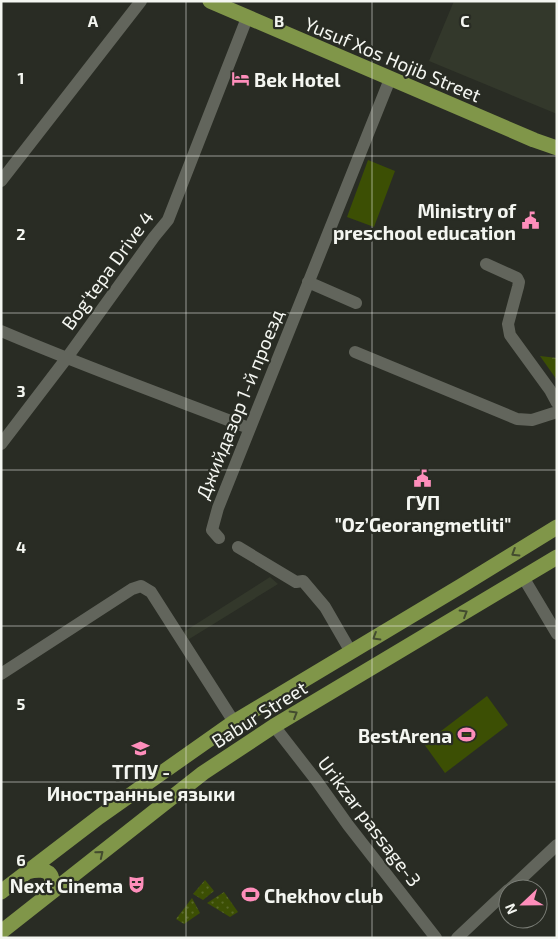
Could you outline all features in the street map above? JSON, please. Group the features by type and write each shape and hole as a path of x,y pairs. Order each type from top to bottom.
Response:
{"main road":[{"name":"Yusuf Xos Hojib Street","path":"210,1 390,79 557,148"},
{"name":"Yusuf Xos Hojib Street","path":"534,140 557,156"},
{"name":"Babur Street","path":"1,892 100,817 234,722 557,527"},
{"name":"Babur Street","path":"1,932 203,773 274,726 557,557"},
{"path":"433,603 446,624"},
{"path":"27,872 39,869 45,870 49,874 53,880 45,898"}],"street":[{"path":"1,181 141,1"},
{"name":"Bog'tepa Drive 4","path":"1,444 168,220 247,18"},
{"name":"Джийдазор 1-й проезд","path":"219,538 212,530 218,508 390,79"},
{"path":"486,264 517,278 519,282 508,324 510,334 550,390 557,403"},
{"path":"308,282 356,303"},
{"path":"1,331 66,359 146,387 249,428"},
{"path":"355,352 517,418 532,420 557,412"},
{"path":"238,547 296,582 303,581 325,608 351,652"},
{"path":"523,577 557,634"},
{"path":"1,674 132,589 141,586 150,592 234,722"},
{"name":"Urikzar passage-3","path":"274,726 436,938"},
{"path":"521,879 557,845"},
{"path":"457,938 498,900"}],"shaded area":[{"path":"454,1 557,1 557,114 429,61"},
{"path":"270,577 278,584 186,641 182,633"}],"green space":[{"path":"368,160 395,171 374,227 347,217"},
{"path":"540,356 557,358 557,380"},
{"name":"BestArena","path":"487,696 508,725 445,773 424,744"},
{"path":"205,880 214,891 203,900 193,894"},
{"path":"224,892 238,912 230,917 207,903"},
{"path":"192,898 200,913 184,924 176,919"}],"place":[{"name":"Bek Hotel","path":"240,79"},
{"name":"Ministry of preschool education","path":"530,221"},
{"name":"ГУП \"Oz’Georangmetliti\"","path":"423,479"},
{"name":"BestArena","path":"466,735"},
{"name":"ТГПУ - Иностранные языки","path":"141,748"},
{"name":"Next Cinema","path":"137,885"},
{"name":"Chekhov club","path":"250,895"}]}
